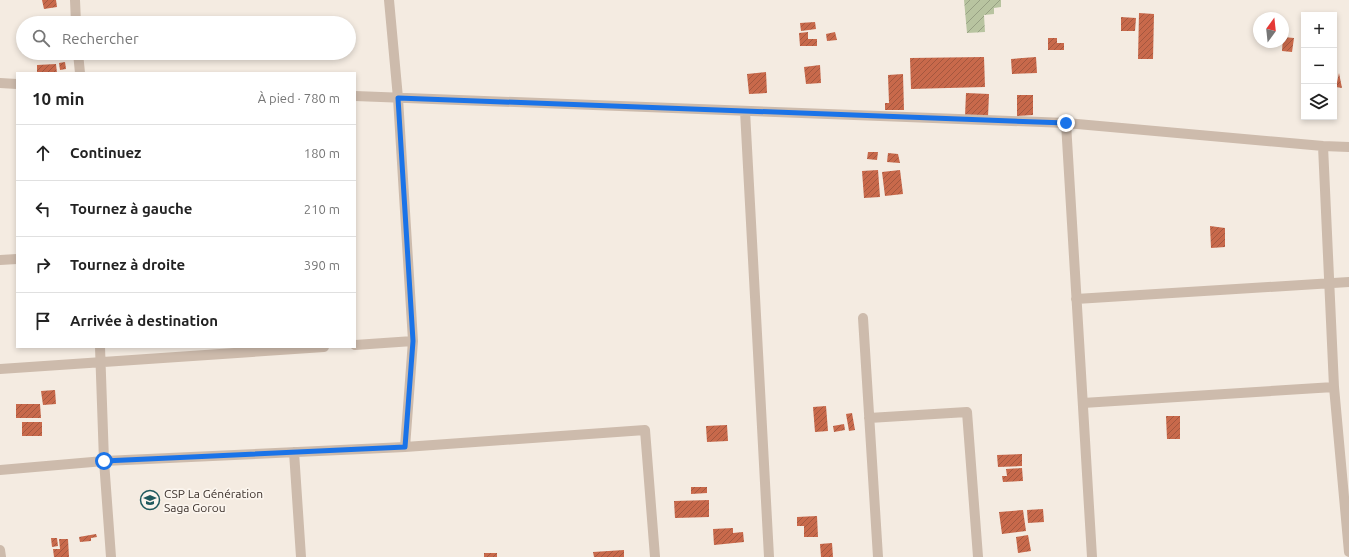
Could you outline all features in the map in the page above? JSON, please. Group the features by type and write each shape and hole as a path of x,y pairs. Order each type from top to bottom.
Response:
{"street":[{"path":"74,0 75,16"},
{"path":"390,0 398,98 413,341 405,447"},
{"path":"79,60 80,72"},
{"path":"0,84 16,84"},
{"path":"356,96 1066,123 1349,147"},
{"path":"745,111 769,557"},
{"path":"1066,123 1092,557"},
{"path":"1324,146 1334,387 1349,552"},
{"path":"0,260 16,258"},
{"path":"1076,299 1349,282"},
{"path":"863,318 878,557"},
{"path":"356,345 413,341"},
{"path":"100,348 104,461 111,557"},
{"path":"0,369 309,348"},
{"path":"1083,403 1334,387"},
{"path":"869,418 967,412 978,557"},
{"path":"0,470 104,461 405,447 645,430 655,557"},
{"path":"294,452 301,557"},
{"path":"0,550 1,557"}],"green space":[{"path":"964,0 1001,0 1001,7 994,8 994,14 984,15 985,32 967,33"}],"building":[{"path":"42,0 56,0 57,7 44,9"},
{"path":"1139,13 1154,14 1153,59 1138,59"},
{"path":"1121,17 1136,18 1135,31 1121,31"},
{"path":"815,22 816,29 801,31 800,23"},
{"path":"808,32 808,39 817,39 817,46 800,46 799,33"},
{"path":"835,32 837,40 827,41 826,34"},
{"path":"1048,38 1057,38 1057,43 1064,43 1064,50 1048,50"},
{"path":"1289,38 1294,38 1292,52 1282,51 1282,48 1289,48"},
{"path":"984,57 985,87 911,89 910,58"},
{"path":"1036,57 1037,73 1012,74 1011,59"},
{"path":"65,62 66,69 60,70 59,63"},
{"path":"56,64 57,72 37,72 37,65"},
{"path":"820,65 821,83 806,84 804,67"},
{"path":"766,72 767,93 749,94 747,74"},
{"path":"1339,73 1342,88 1337,87"},
{"path":"903,74 904,110 885,110 885,103 889,103 888,75"},
{"path":"966,93 989,94 988,117 965,116"},
{"path":"1017,95 1033,95 1033,115 1017,116"},
{"path":"868,152 878,152 877,160 867,159"},
{"path":"888,153 898,154 900,163 887,162"},
{"path":"878,170 880,197 864,198 862,171"},
{"path":"900,170 903,194 885,196 882,172"},
{"path":"1210,226 1225,228 1225,247 1211,248"},
{"path":"55,390 56,404 43,405 41,391"},
{"path":"16,404 40,404 41,418 16,418"},
{"path":"826,406 828,431 815,432 813,407"},
{"path":"852,413 855,430 849,431 846,414"},
{"path":"1166,416 1180,416 1180,439 1167,439"},
{"path":"22,422 42,422 42,436 22,436"},
{"path":"844,424 845,430 834,432 833,426"},
{"path":"727,425 728,441 707,442 706,426"},
{"path":"1022,454 1022,466 998,467 997,455"},
{"path":"1022,468 1023,481 1003,482 1002,476 1007,476 1006,469"},
{"path":"691,487 707,487 707,493 691,494"},
{"path":"709,500 709,517 675,518 674,501"},
{"path":"1043,509 1044,522 1028,523 1027,510"},
{"path":"1023,510 1026,531 1002,534 999,512"},
{"path":"817,516 818,537 804,537 804,526 797,526 797,517"},
{"path":"733,528 733,533 743,532 744,542 714,545 713,529"},
{"path":"96,534 97,537 91,538 91,541 80,542 79,537"},
{"path":"1028,535 1031,551 1018,553 1016,537"},
{"path":"51,538 57,538 58,546 52,547"},
{"path":"59,539 68,539 69,557 54,557 53,549 60,549"},
{"path":"832,543 833,557 821,557 820,544"},
{"path":"624,550 624,557 594,557 593,552"},
{"path":"484,553 497,553 497,557 484,557"}],"place":[{"name":"CSP La Génération Saga Gorou","path":"150,500"}],"route":[{"path":"104,461 405,447 413,341 398,98 1066,123"}]}
